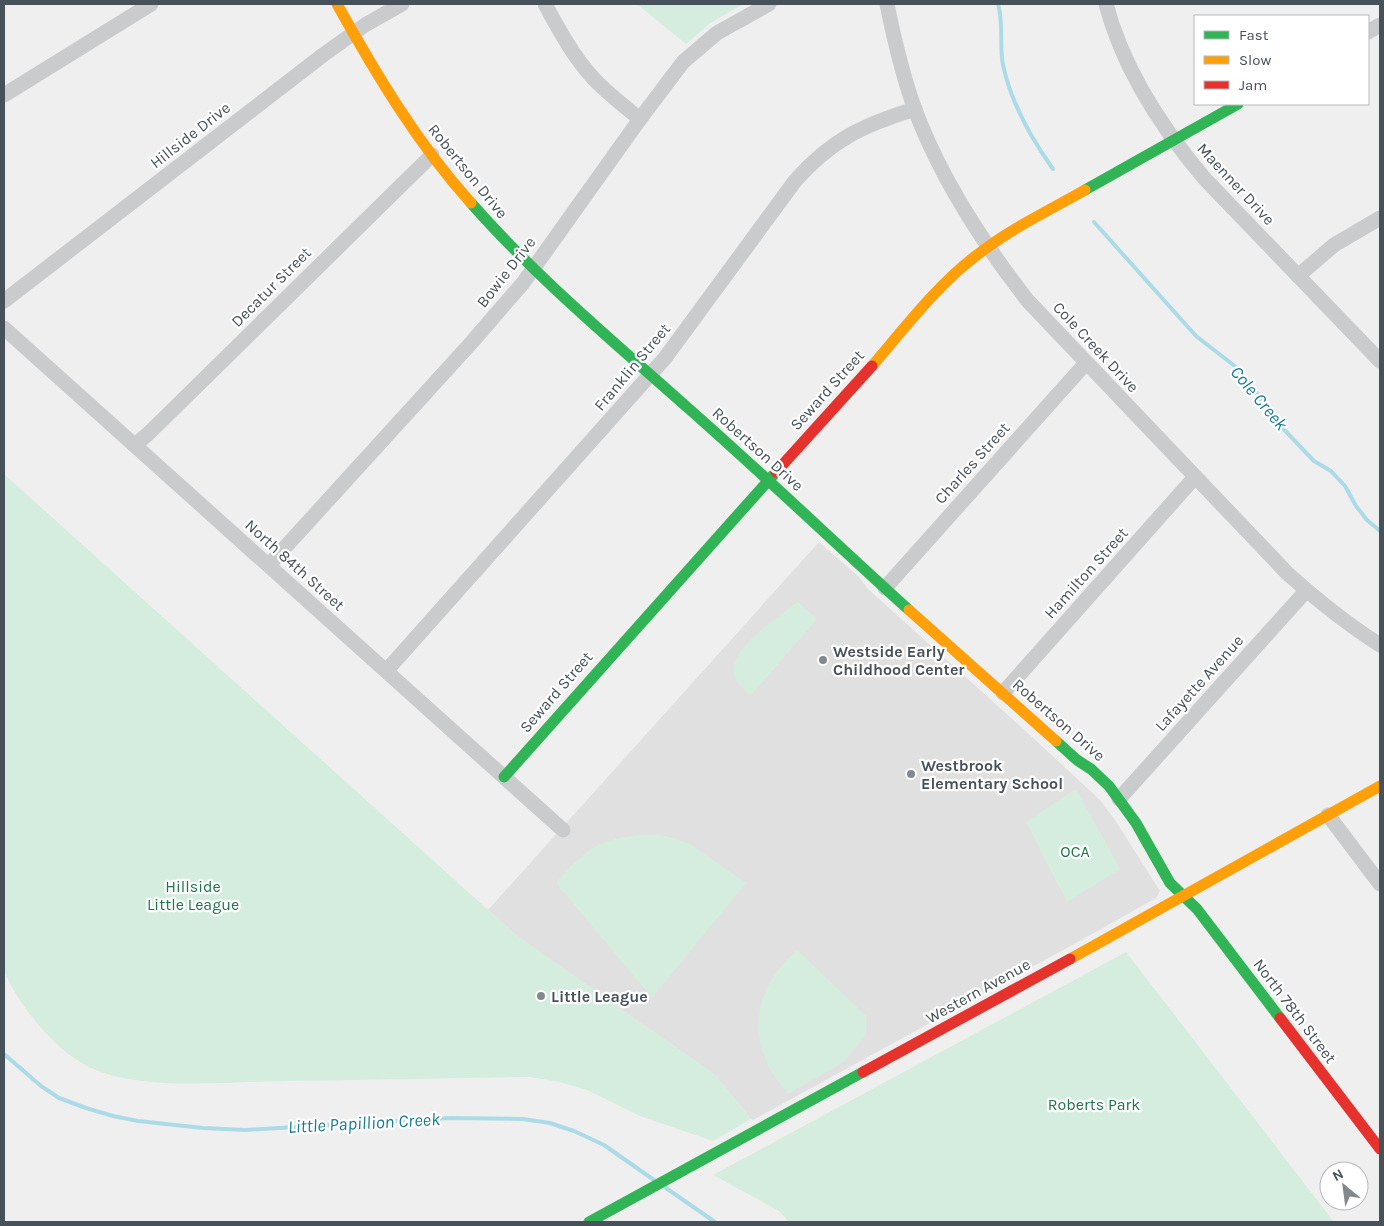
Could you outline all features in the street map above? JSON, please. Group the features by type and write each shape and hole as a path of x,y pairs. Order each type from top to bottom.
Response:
{"street":[{"path":"4,95 151,4"},
{"name":"Robertson Drive","path":"337,4 393,100 432,155 475,208 534,269 769,480 885,588 1077,760 1109,786 1136,823 1170,883 1183,895"},
{"name":"Hillside Drive","path":"4,301 322,55 402,4"},
{"path":"545,4 563,37 584,68 603,88 640,118"},
{"name":"Bowie Drive","path":"268,565 524,283 640,118 674,73 693,53 724,28 769,4"},
{"name":"Cole Creek Drive","path":"887,4 897,52 915,109 947,180 988,247 1028,301 1287,573 1306,591 1347,623 1380,645"},
{"name":"Maenner Drive","path":"1106,4 1129,68 1162,126 1204,178 1380,361"},
{"path":"1369,31 1380,25"},
{"name":"Seward Street","path":"504,777 943,286 975,256 1023,224 1236,105"},
{"name":"Franklin Street","path":"387,670 665,358 795,181 810,164 831,146 851,133 915,109"},
{"name":"Decatur Street","path":"134,445 148,434 432,155"},
{"path":"1298,276 1334,245 1380,218"},
{"name":"North 84th Street","path":"4,328 563,830"},
{"name":"Charles Street","path":"885,588 1086,362"},
{"name":"Hamilton Street","path":"1003,693 1195,477"},
{"name":"Lafayette Avenue","path":"1119,799 1306,591"},
{"name":"Western Avenue","path":"589,1222 1121,931 1380,786"},
{"path":"1328,815 1380,884"},
{"name":"North 78th Street","path":"1183,895 1197,909 1380,1148"}],"shaded area":[{"path":"819,542 1100,800 1115,820 1160,891 1156,898 1085,938 753,1120 715,1075 517,936 488,910"}],"green space":[{"path":"637,4 743,4 709,24 686,44"},
{"name":"Hillside Little League","path":"4,474 517,936 715,1075 751,1119 713,1141 640,1116 587,1090 560,1082 530,1077 185,1084 134,1080 111,1075 91,1068 64,1051 29,1013 4,971"},
{"path":"798,602 817,619 750,696 740,685 734,673 735,663 740,653 758,633"},
{"name":"OCA","path":"1076,789 1120,869 1067,902 1026,822"},
{"path":"659,834 690,844 746,883 652,998 556,883 565,872 595,847 608,841 622,838"},
{"path":"797,950 866,1016 866,1034 844,1062 788,1094 770,1069 762,1049 759,1017 767,988 775,974"},
{"name":"Roberts Park","path":"1126,952 1319,1203 1319,1211 1326,1211 1334,1222 789,1222 779,1211 713,1175"}],"waterway":[{"name":"Cole Creek","path":"998,4 1001,19 1003,65 1011,93 1037,145 1053,169"},
{"name":"Cole Creek","path":"1094,222 1196,336 1236,367 1250,383 1272,417 1314,461 1331,471 1345,486 1356,506 1367,520 1380,531"},
{"name":"Little Papillion Creek","path":"4,1054 41,1086 59,1098 113,1116 138,1121 203,1128 245,1130 450,1118 523,1119 550,1123 574,1131 604,1145 654,1180"},
{"name":"Little Papillion Creek","path":"666,1188 715,1222"}],"traffic: fast":[{"path":"1085,190 1236,105"},
{"path":"471,203 496,231 576,309 744,458 909,610"},
{"path":"504,777 776,472"},
{"path":"1056,741 1109,786 1136,823 1170,883 1197,909 1280,1018"},
{"path":"589,1222 863,1072"}],"traffic: slow":[{"path":"337,4 398,107 451,180 471,203"},
{"path":"872,366 922,308 963,266 1003,237 1085,190"},
{"path":"909,610 1056,741"},
{"path":"1070,959 1380,786"}],"traffic: jam":[{"path":"776,472 872,366"},
{"path":"863,1072 1070,959"},
{"path":"1280,1018 1380,1149"}],"place":[{"name":"Westside Early Childhood Center","path":"823,660"},
{"name":"Westbrook Elementary School","path":"911,774"},
{"name":"Little League","path":"541,996"}]}
